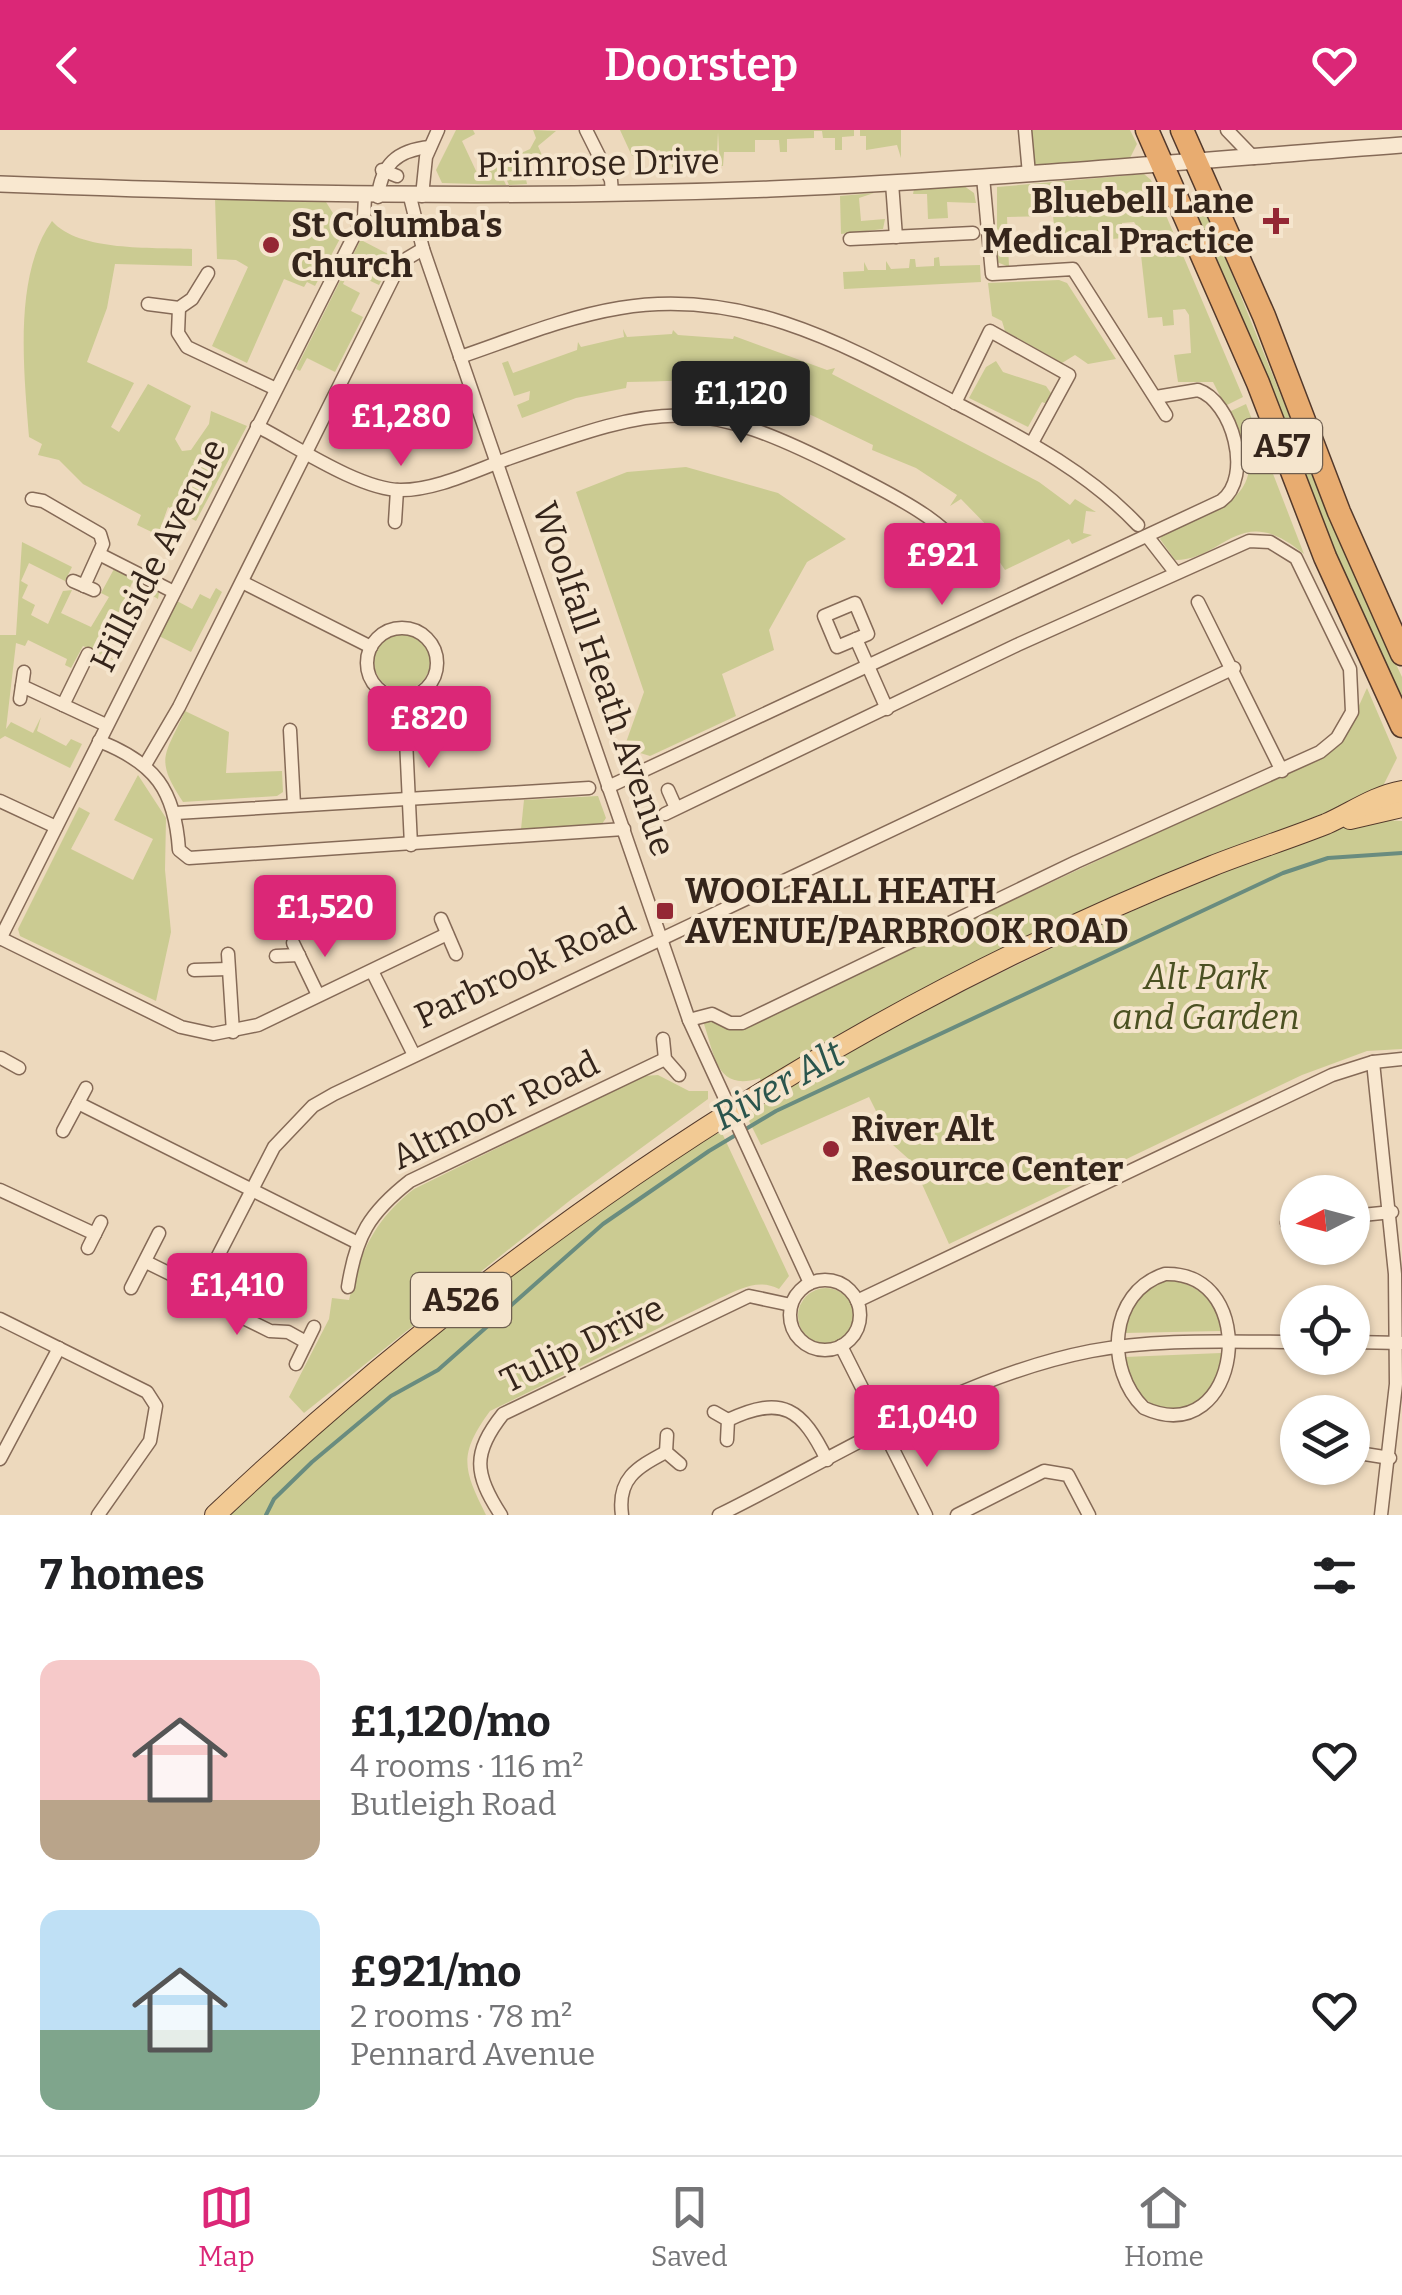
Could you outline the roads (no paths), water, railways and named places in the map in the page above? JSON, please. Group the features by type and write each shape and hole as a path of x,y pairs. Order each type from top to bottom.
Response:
{"highway":[{"name":"A57","path":"1147,130 1325,557 1402,726"},
{"name":"A57","path":"1182,130 1264,316 1339,512 1402,654"}],"main road":[{"name":"A526","path":"215,1515 368,1375 488,1278 910,1006 1172,882 1402,791"},
{"name":"A526","path":"1328,822 1402,807"}],"street":[{"path":"416,196 438,130"},
{"path":"586,130 611,180 612,193"},
{"path":"1025,130 1029,174"},
{"path":"1227,130 1254,158"},
{"name":"Primrose Drive","path":"0,184 371,197 612,193 983,177 1402,145"},
{"path":"397,176 382,170 390,160 430,147"},
{"name":"Hillside Avenue","path":"0,938 364,216 382,170"},
{"path":"983,177 992,274 1073,269 1166,415"},
{"path":"892,182 896,236"},
{"name":"Woolfall Heath Avenue","path":"416,196 423,249 689,1020 810,1284"},
{"path":"850,239 973,233"},
{"path":"145,765 242,582 402,262 423,249"},
{"path":"148,304 180,308 192,299 208,273"},
{"path":"460,358 574,318 621,308 706,305 746,310 798,324 1032,443 1096,486 1142,530 1175,572"},
{"path":"180,308 178,334 187,347 276,389"},
{"path":"955,403 990,332 999,336 1068,375 1032,443"},
{"path":"608,787 868,668 1142,530 1221,501 1235,487 1238,452 1212,397 1190,390 1156,397"},
{"path":"257,426 358,478 398,490 432,485 636,416 677,414 732,421 774,434 927,514 972,560 978,571 968,580"},
{"path":"395,522 398,490"},
{"path":"32,500 42,500 100,534 100,554 84,586"},
{"path":"668,790 670,811 1175,572 1249,541 1279,546 1303,568 1350,669 1354,702 1348,722 1330,746 1076,862 742,1023 730,1024 712,1014 689,1020"},
{"path":"100,554 174,592"},
{"path":"242,582 371,647"},
{"path":"1198,602 1282,771"},
{"path":"398,628 420,632 428,639 437,660 436,671 425,690 404,698 384,693 370,678 371,647 387,631 398,628"},
{"path":"856,639 888,710"},
{"path":"63,705 88,654"},
{"name":"Parbrook Road","path":"201,1289 274,1147 313,1106 660,937 1234,668"},
{"path":"22,686 106,725"},
{"path":"404,698 412,845"},
{"path":"290,730 294,804"},
{"path":"98,741 145,765 176,813 182,856 412,845 624,828"},
{"path":"176,813 589,788"},
{"path":"0,802 56,827"},
{"path":"441,919 456,954"},
{"path":"0,938 181,1027 213,1034 258,1025 447,934"},
{"path":"276,956 296,949 318,995"},
{"path":"194,970 228,961 233,1032"},
{"path":"372,971 414,1055"},
{"path":"662,1039 665,1059 678,1075"},
{"path":"8,1044 0,1059 19,1068"},
{"name":"Altmoor Road","path":"348,1287 356,1242 388,1198 410,1181 665,1059"},
{"path":"857,1301 1315,1083 1373,1062 1402,1059"},
{"path":"1373,1062 1392,1212 1399,1343 1390,1458 1381,1515"},
{"path":"64,1131 86,1088"},
{"path":"78,1103 356,1242"},
{"path":"0,1190 98,1228 88,1248"},
{"path":"1370,1214 1392,1212"},
{"path":"131,1288 159,1233"},
{"path":"146,1262 201,1289 213,1304 270,1331 288,1332 306,1342"},
{"path":"1165,1274 1187,1276 1214,1294 1224,1314 1226,1369 1214,1395 1194,1412 1170,1416 1144,1408 1133,1398 1121,1374 1119,1346 1128,1300 1144,1282 1165,1274"},
{"path":"831,1280 851,1291 857,1301 856,1331 842,1346 818,1350 806,1345 792,1327 791,1305 810,1284 831,1280"},
{"name":"Tulip Drive","path":"501,1515 484,1489 478,1467 484,1438 503,1414 749,1296 791,1305"},
{"path":"0,1319 147,1392 156,1406 150,1441 98,1515"},
{"path":"296,1364 314,1327"},
{"path":"719,1515 735,1512 826,1460 1021,1370 1119,1346 1280,1342"},
{"path":"1370,1342 1399,1343"},
{"path":"842,1346 926,1515"},
{"path":"0,1459 59,1348"},
{"path":"728,1420 753,1408 782,1408 810,1425 826,1460"},
{"path":"714,1412 728,1420"},
{"path":"728,1420 728,1440"},
{"path":"666,1452 667,1435"},
{"path":"666,1452 680,1464"},
{"path":"622,1515 623,1484 636,1468 666,1452"},
{"path":"1370,1455 1390,1458"},
{"path":"957,1515 1044,1471 1068,1474 1089,1515"}],"waterway":[{"name":"River Alt","path":"266,1515 274,1499 312,1462 391,1396 438,1370 603,1224 709,1151 776,1111 1283,873 1328,858 1402,853"}],"place":[{"name":"Bluebell Lane Medical Practice","path":"1276,221"},
{"name":"St Columba's Church","path":"271,245"},
{"name":"WOOLFALL HEATH AVENUE/PARBROOK ROAD","path":"665,911"},
{"name":"River Alt Resource Center","path":"831,1149"}],"park label":[{"name":"Alt Park and Garden","path":"1206,997"}]}
